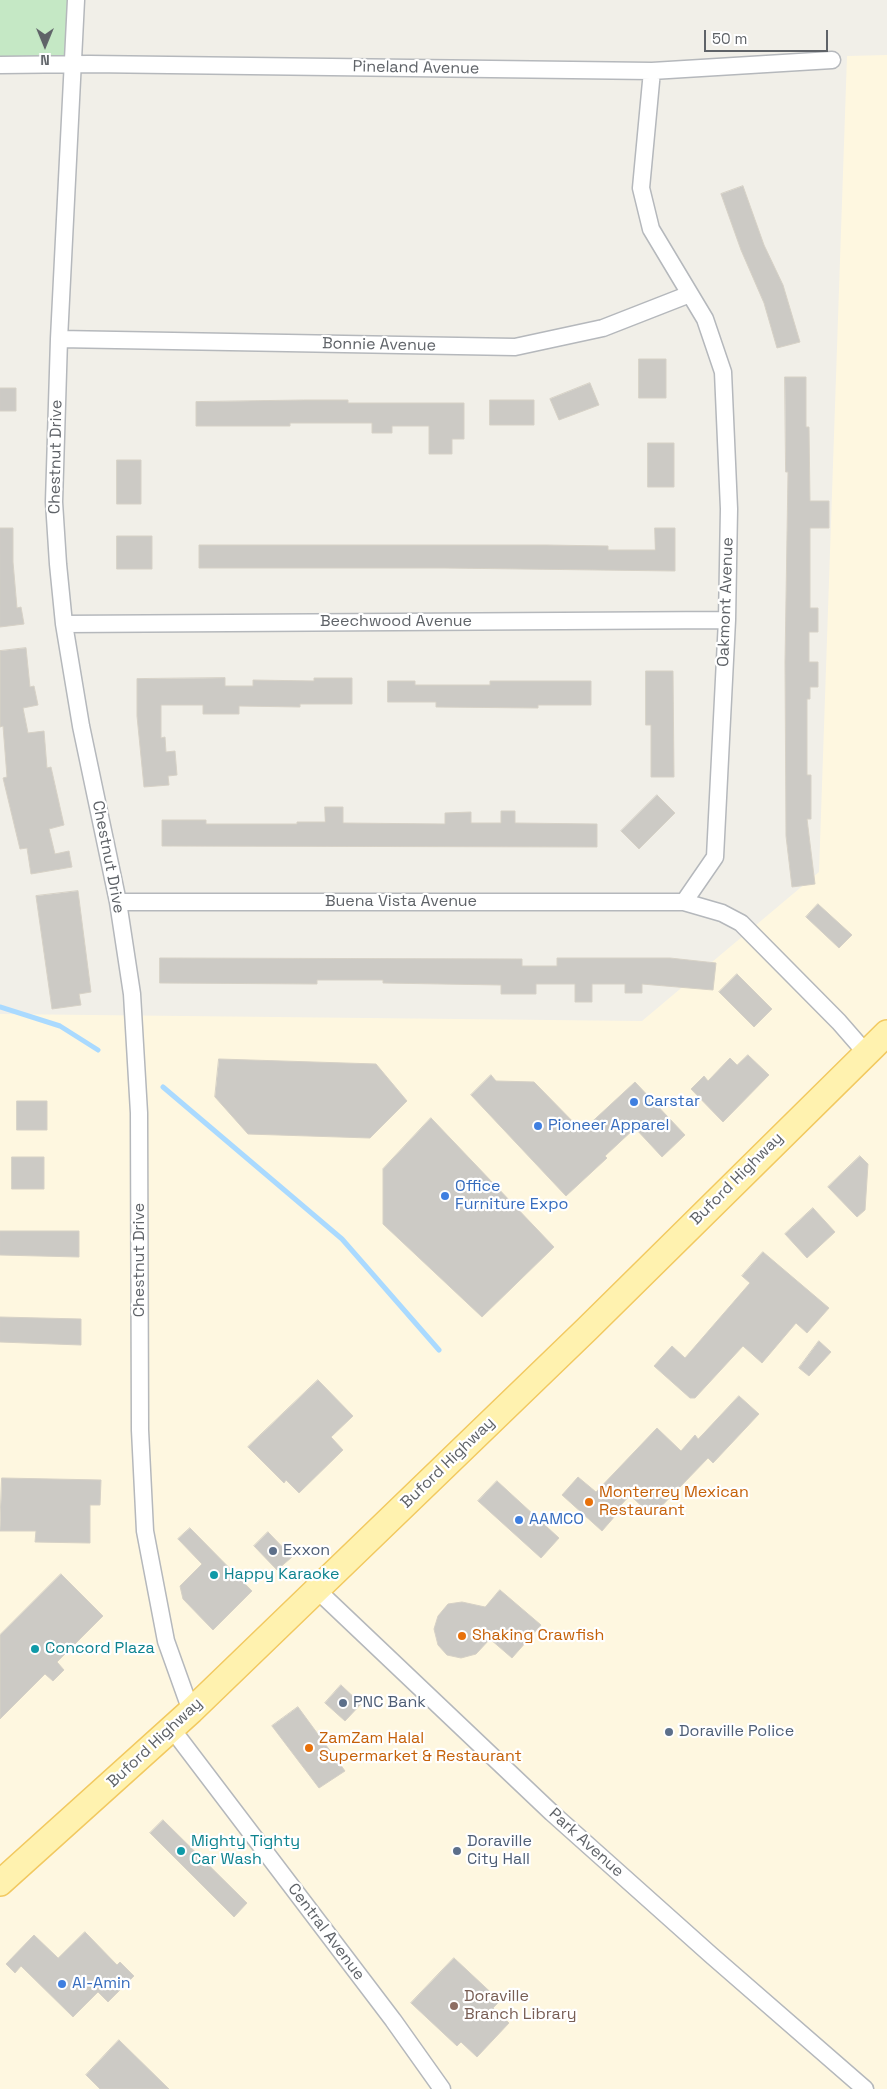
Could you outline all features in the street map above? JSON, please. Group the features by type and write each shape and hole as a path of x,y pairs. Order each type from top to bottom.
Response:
{"main road":[{"name":"Buford Highway","path":"0,1884 191,1711 587,1329 887,1033"}],"street":[{"name":"Chestnut Drive","path":"76,0 59,339 54,502 58,564 64,624 81,726 118,902 132,994 139,1113 140,1430 144,1512 152,1570 166,1641 191,1711"},
{"name":"Pineland Avenue","path":"0,65 73,64 652,71 832,60"},
{"name":"Oakmont Avenue","path":"652,71 641,188 652,229 705,319 723,372 729,509 727,620 715,857 684,902"},
{"name":"Bonnie Avenue","path":"59,339 515,347 602,328 690,294"},
{"name":"Beechwood Avenue","path":"64,624 727,620"},
{"name":"Buena Vista Avenue","path":"118,902 684,902"},
{"path":"684,902 722,913 741,923 866,1053"},
{"name":"Park Avenue","path":"316,1589 552,1813 865,2089"},
{"name":"Central Avenue","path":"172,1729 393,2020 442,2089"}],"shaded area":[{"path":"887,55 887,2089 0,2089 0,1014 642,1021 819,872 847,56"}],"green space":[{"path":"0,0 73,0 81,67 0,67"}],"building":[{"path":"743,186 764,245 783,285 800,342 777,348 764,303 741,250 721,194"},
{"path":"639,359 666,359 666,398 639,398"},
{"path":"785,377 806,377 806,427 809,427 810,501 829,501 829,528 810,528 810,608 818,608 818,632 809,632 809,662 818,662 818,687 810,687 810,699 807,699 807,775 811,775 811,819 807,819 815,884 792,887 786,836 785,662 788,472 786,472"},
{"path":"590,383 599,405 559,420 550,399"},
{"path":"0,388 16,388 16,411 0,411"},
{"path":"348,400 348,403 464,403 464,439 452,439 452,454 429,454 429,426 392,426 392,433 372,433 372,423 290,423 290,426 196,426 196,402"},
{"path":"490,400 534,400 534,425 490,425"},
{"path":"648,443 674,443 674,487 648,487"},
{"path":"117,460 141,460 141,504 117,504"},
{"path":"0,528 13,528 13,562 17,608 21,607 24,624 0,627"},
{"path":"655,528 675,528 675,571 445,568 199,568 199,545 546,545 608,546 608,550 655,550"},
{"path":"117,536 152,536 152,569 117,569"},
{"path":"26,648 30,687 34,686 38,705 23,708 28,733 44,731 47,768 51,767 64,825 49,829 55,854 69,851 72,867 31,874 27,848 20,849 3,778 7,777 3,726 0,727 0,651"},
{"path":"646,671 673,671 674,777 651,777 651,725 646,725"},
{"path":"225,678 225,686 253,686 253,680 314,681 314,678 352,678 352,704 300,704 300,707 239,706 239,714 203,714 203,705 161,705 161,738 165,737 166,752 175,751 177,775 168,776 169,785 144,787 137,716 137,679"},
{"path":"388,681 415,681 415,685 490,685 490,681 591,681 591,705 538,705 538,708 436,707 436,702 388,702"},
{"path":"657,795 675,813 639,849 621,831"},
{"path":"325,807 343,807 343,823 445,824 445,813 471,812 471,823 501,823 501,811 515,811 515,823 597,824 597,847 162,846 162,820 206,820 206,824 297,824 297,822 325,822"},
{"path":"78,891 91,992 79,994 81,1005 52,1009 36,896"},
{"path":"818,904 852,935 839,948 806,917"},
{"path":"160,958 522,959 522,966 557,966 557,958 670,958 716,963 713,990 642,984 642,993 625,993 625,984 592,984 592,1002 575,1002 575,984 536,984 536,994 501,994 501,985 383,983 383,980 317,980 317,984 160,983"},
{"path":"737,974 772,1009 754,1027 719,992"},
{"path":"748,1055 769,1075 723,1122 691,1089 704,1076 708,1081 730,1058 737,1065"},
{"path":"219,1059 376,1064 407,1101 370,1138 248,1134 215,1097"},
{"name":"Pioneer Apparel","path":"491,1075 496,1081 534,1082 582,1131 635,1082 685,1135 662,1157 635,1128 605,1156 607,1158 566,1196 471,1095"},
{"path":"17,1101 47,1101 47,1130 17,1130"},
{"name":"Office Furniture Expo","path":"431,1118 554,1247 482,1317 383,1224 383,1169"},
{"path":"860,1156 868,1164 865,1210 857,1217 828,1187"},
{"path":"12,1157 44,1157 44,1189 12,1189"},
{"path":"813,1208 835,1232 807,1258 785,1234"},
{"path":"0,1231 79,1231 79,1257 0,1255"},
{"path":"763,1252 829,1308 807,1333 796,1323 762,1363 743,1346 695,1398 690,1398 654,1366 672,1346 685,1358 750,1283 742,1276"},
{"path":"0,1317 81,1319 81,1345 0,1342"},
{"path":"819,1341 831,1352 809,1376 799,1368"},
{"path":"318,1380 353,1416 331,1437 343,1450 299,1493 286,1480 284,1483 248,1447"},
{"path":"739,1396 759,1414 713,1463 708,1458 652,1516 630,1495 613,1514 615,1516 602,1531 562,1495 578,1477 596,1492 657,1428 681,1451 695,1435 698,1439"},
{"path":"2,1478 101,1480 100,1505 90,1505 90,1543 35,1542 36,1531 0,1531"},
{"name":"AAMCO","path":"497,1481 559,1538 541,1558 478,1501"},
{"name":"Happy Karaoke","path":"190,1528 252,1591 213,1630 183,1599 180,1586 202,1564 178,1539"},
{"name":"Exxon","path":"268,1532 292,1557 277,1570 254,1546"},
{"name":"Concord Plaza","path":"61,1574 103,1616 57,1662 64,1670 53,1681 45,1674 0,1719 0,1635"},
{"path":"500,1590 541,1625 512,1658 490,1639 476,1654 461,1658 447,1655 438,1645 434,1629 438,1616 448,1604 462,1602 485,1607"},
{"name":"PNC Bank","path":"341,1685 361,1704 345,1721 325,1703"},
{"name":"ZamZam Halal Supermarket & Restaurant","path":"298,1707 345,1771 319,1788 272,1726"},
{"name":"Mighty Tighty Car Wash","path":"163,1820 247,1903 234,1917 150,1833"},
{"path":"85,1932 117,1965 120,1962 134,1976 108,2002 98,1992 73,2017 21,1966 15,1973 6,1964 34,1935 58,1958"},
{"name":"Doraville Branch Library","path":"454,1958 500,2001 493,2008 509,2023 477,2057 461,2042 457,2046 411,2003"},
{"path":"119,2040 169,2089 100,2089 86,2075"}],"waterway":[{"path":"0,1007 60,1026 98,1050"},
{"path":"163,1087 342,1239 439,1350"}],"place":[{"name":"Carstar","path":"634,1102"},
{"name":"Pioneer Apparel","path":"538,1126"},
{"name":"Office Furniture Expo","path":"445,1196"},
{"name":"Monterrey Mexican Restaurant","path":"589,1502"},
{"name":"AAMCO","path":"519,1520"},
{"name":"Exxon","path":"273,1551"},
{"name":"Happy Karaoke","path":"214,1575"},
{"name":"Shaking Crawfish","path":"462,1636"},
{"name":"Concord Plaza","path":"35,1649"},
{"name":"PNC Bank","path":"343,1703"},
{"name":"Doraville Police","path":"669,1732"},
{"name":"ZamZam Halal Supermarket & Restaurant","path":"309,1748"},
{"name":"Mighty Tighty Car Wash","path":"181,1851"},
{"name":"Doraville City Hall","path":"457,1851"},
{"name":"Al-Amin","path":"62,1984"},
{"name":"Doraville Branch Library","path":"454,2006"}]}
